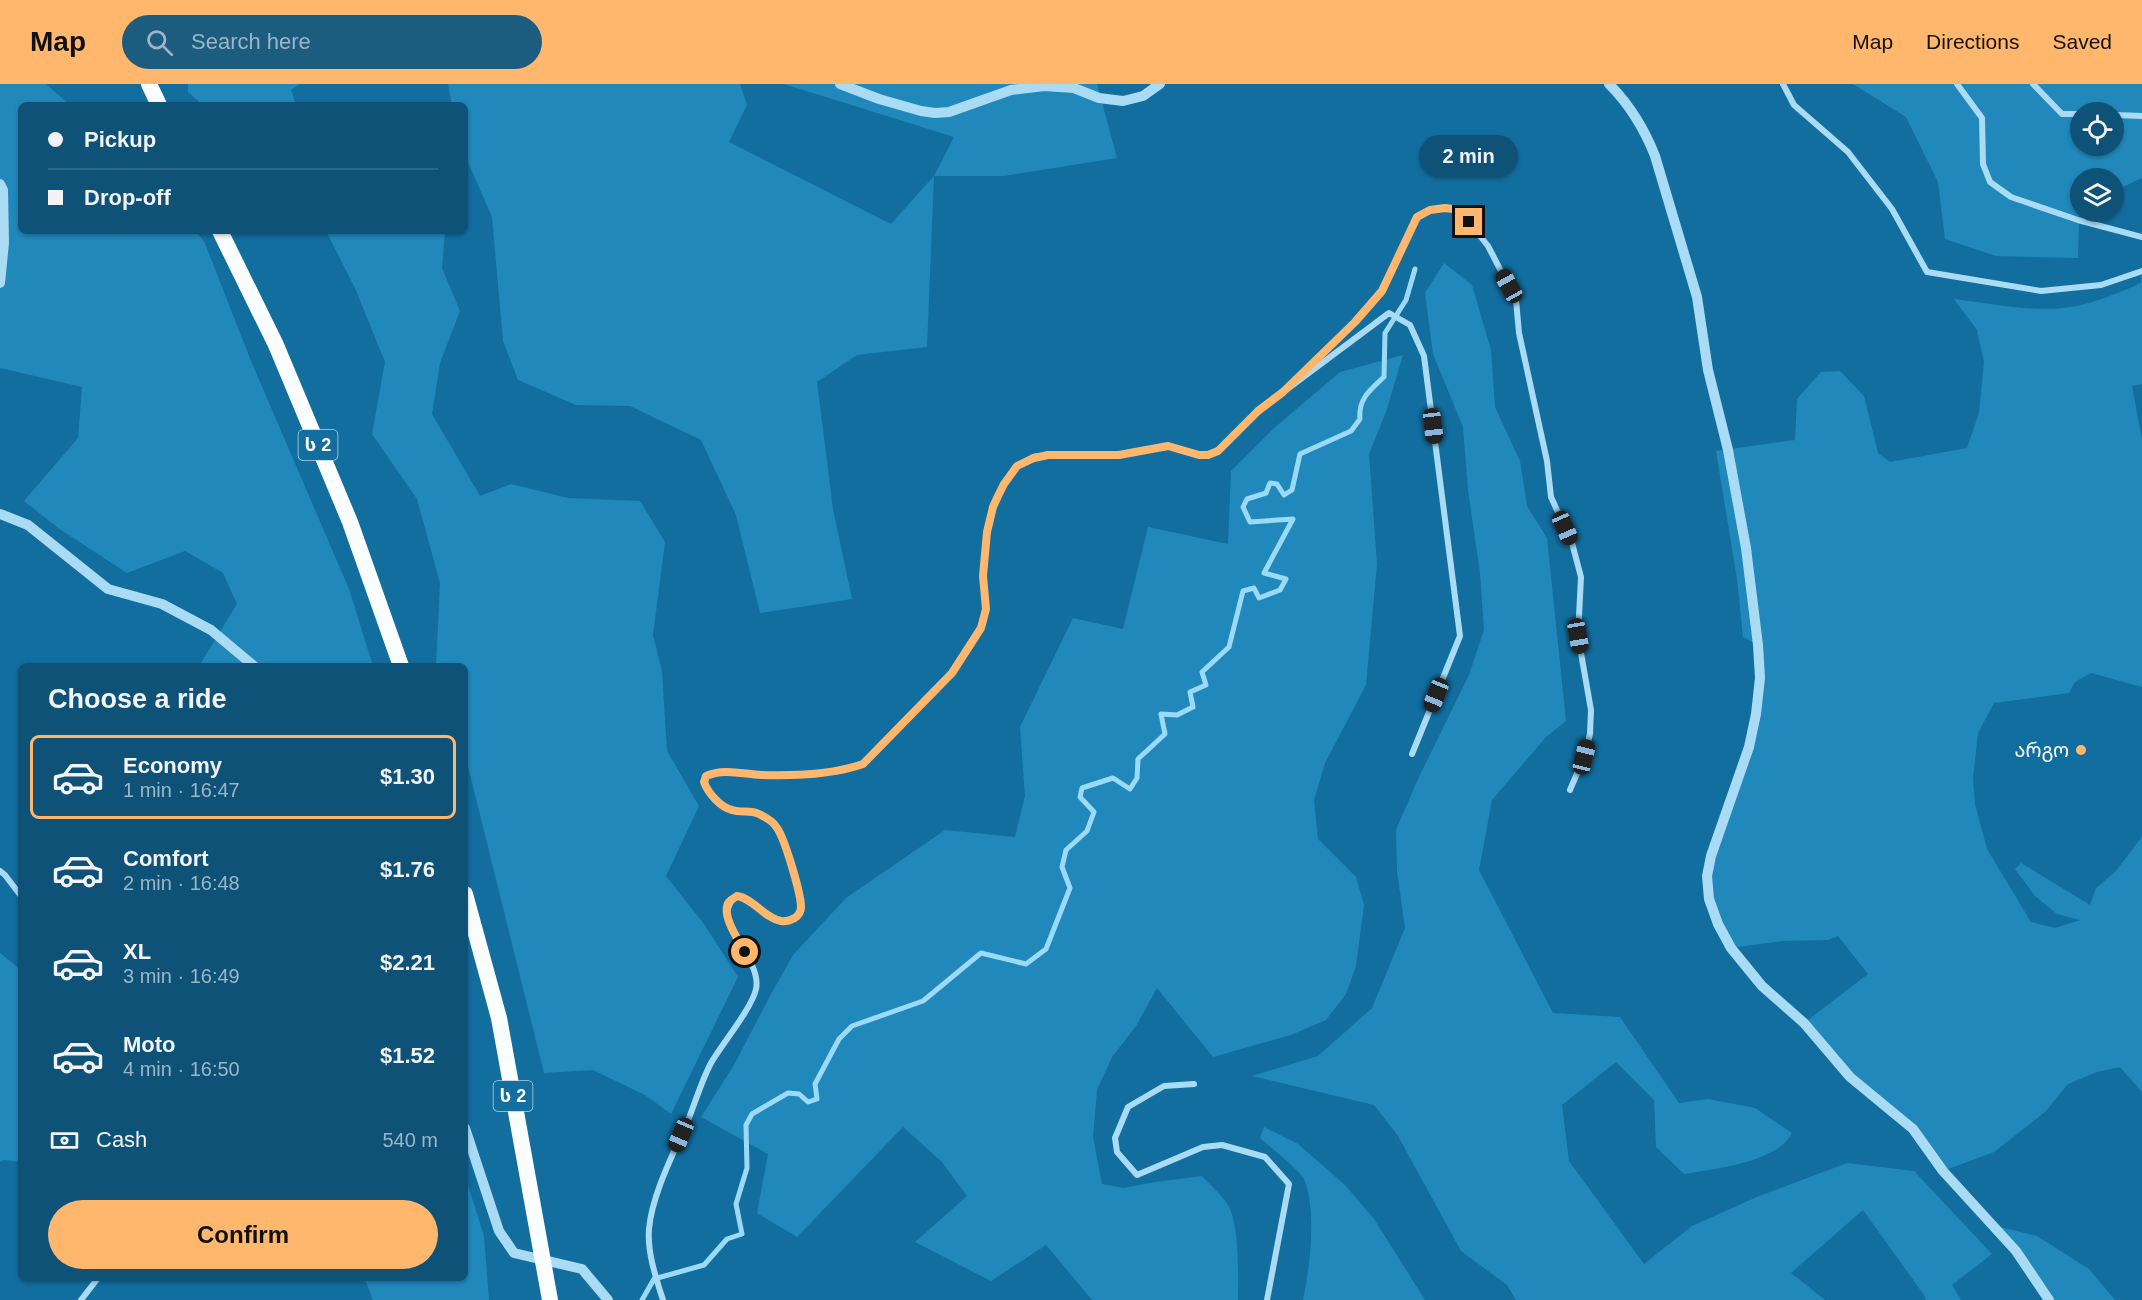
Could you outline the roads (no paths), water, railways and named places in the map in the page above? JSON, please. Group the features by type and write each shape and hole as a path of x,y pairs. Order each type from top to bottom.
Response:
{"highway":[{"path":"149,84 158,102"},
{"name":"ს 2","path":"221,234 276,345 350,522 400,663"},
{"name":"ს 2","path":"468,905 499,1018 550,1300"}],"street":[{"path":"840,84 879,99 935,113 949,112 1011,90 1044,86 1074,88 1099,98 1123,101 1143,96 1160,84"},
{"path":"1609,84 1629,107 1647,136 1696,297 1708,370 1728,450 1746,548 1758,645 1760,678 1756,714 1749,747 1711,856 1707,876 1708,900 1731,948 1762,987 1804,1023 1850,1077 1913,1129 1943,1171 2016,1251 2049,1300"},
{"path":"1783,84 1794,105 1848,152 1892,209 1927,272 2041,291 2101,285 2142,271"},
{"path":"1957,84 1982,118 1983,164 1990,182 2011,197 2078,220 2142,237"},
{"path":"2033,84 2062,114 2070,114"},
{"path":"2124,115 2142,116"},
{"path":"0,184 3,190 4,243 0,283"},
{"path":"1283,392 1355,322 1382,291 1417,217 1430,210 1445,208 1453,209 1469,222 1488,246 1516,300 1519,333 1546,461 1551,497 1572,543 1581,577 1578,636 1591,710 1590,734 1584,757 1570,790"},
{"path":"663,1300 651,1254 649,1229 657,1197 710,1065 748,1006 756,989 756,973 731,928 726,910 729,902 737,896 744,897 757,908 780,921 793,919 799,915 801,908 798,890 777,828 758,813 730,810 720,804 707,790 704,782 706,776 715,771 761,775 802,774 848,769 863,764 952,673 981,628 986,609 983,576 987,532 1004,484 1017,466 1034,458 1048,455 1119,455 1168,446 1199,455 1208,455 1218,451 1258,411 1389,313 1410,325 1424,356 1460,636 1412,754"},
{"path":"0,514 28,525 108,589 162,604 211,630 250,663"},
{"path":"0,872 18,892"},
{"path":"1194,1084 1164,1086 1128,1107 1116,1138 1117,1152 1137,1175 1203,1147 1222,1145 1265,1157 1289,1184 1268,1300"},
{"path":"468,1137 500,1232 514,1254 582,1269 608,1300"},
{"path":"81,1300 96,1281"}],"waterway":[{"path":"642,1300 654,1279 704,1265 727,1239 742,1234 736,1204 747,1168 746,1125 752,1114 788,1093 799,1094 808,1102 817,1099 815,1084 839,1039 852,1026 923,1001 981,953 1026,964 1046,949 1070,888 1062,867 1066,850 1087,831 1094,812 1080,797 1082,788 1113,778 1130,789 1137,778 1138,759 1165,734 1161,714 1177,715 1193,707 1190,692 1206,685 1202,672 1229,647 1243,591 1254,588 1259,598 1280,590 1286,579 1264,573 1293,519 1250,522 1243,507 1247,499 1266,493 1270,483 1277,484 1284,495 1292,490 1300,454 1351,431 1360,419 1363,400 1384,377 1385,333 1406,300 1415,269"}],"place":[{"name":"არგო","path":"2081,750"}]}
